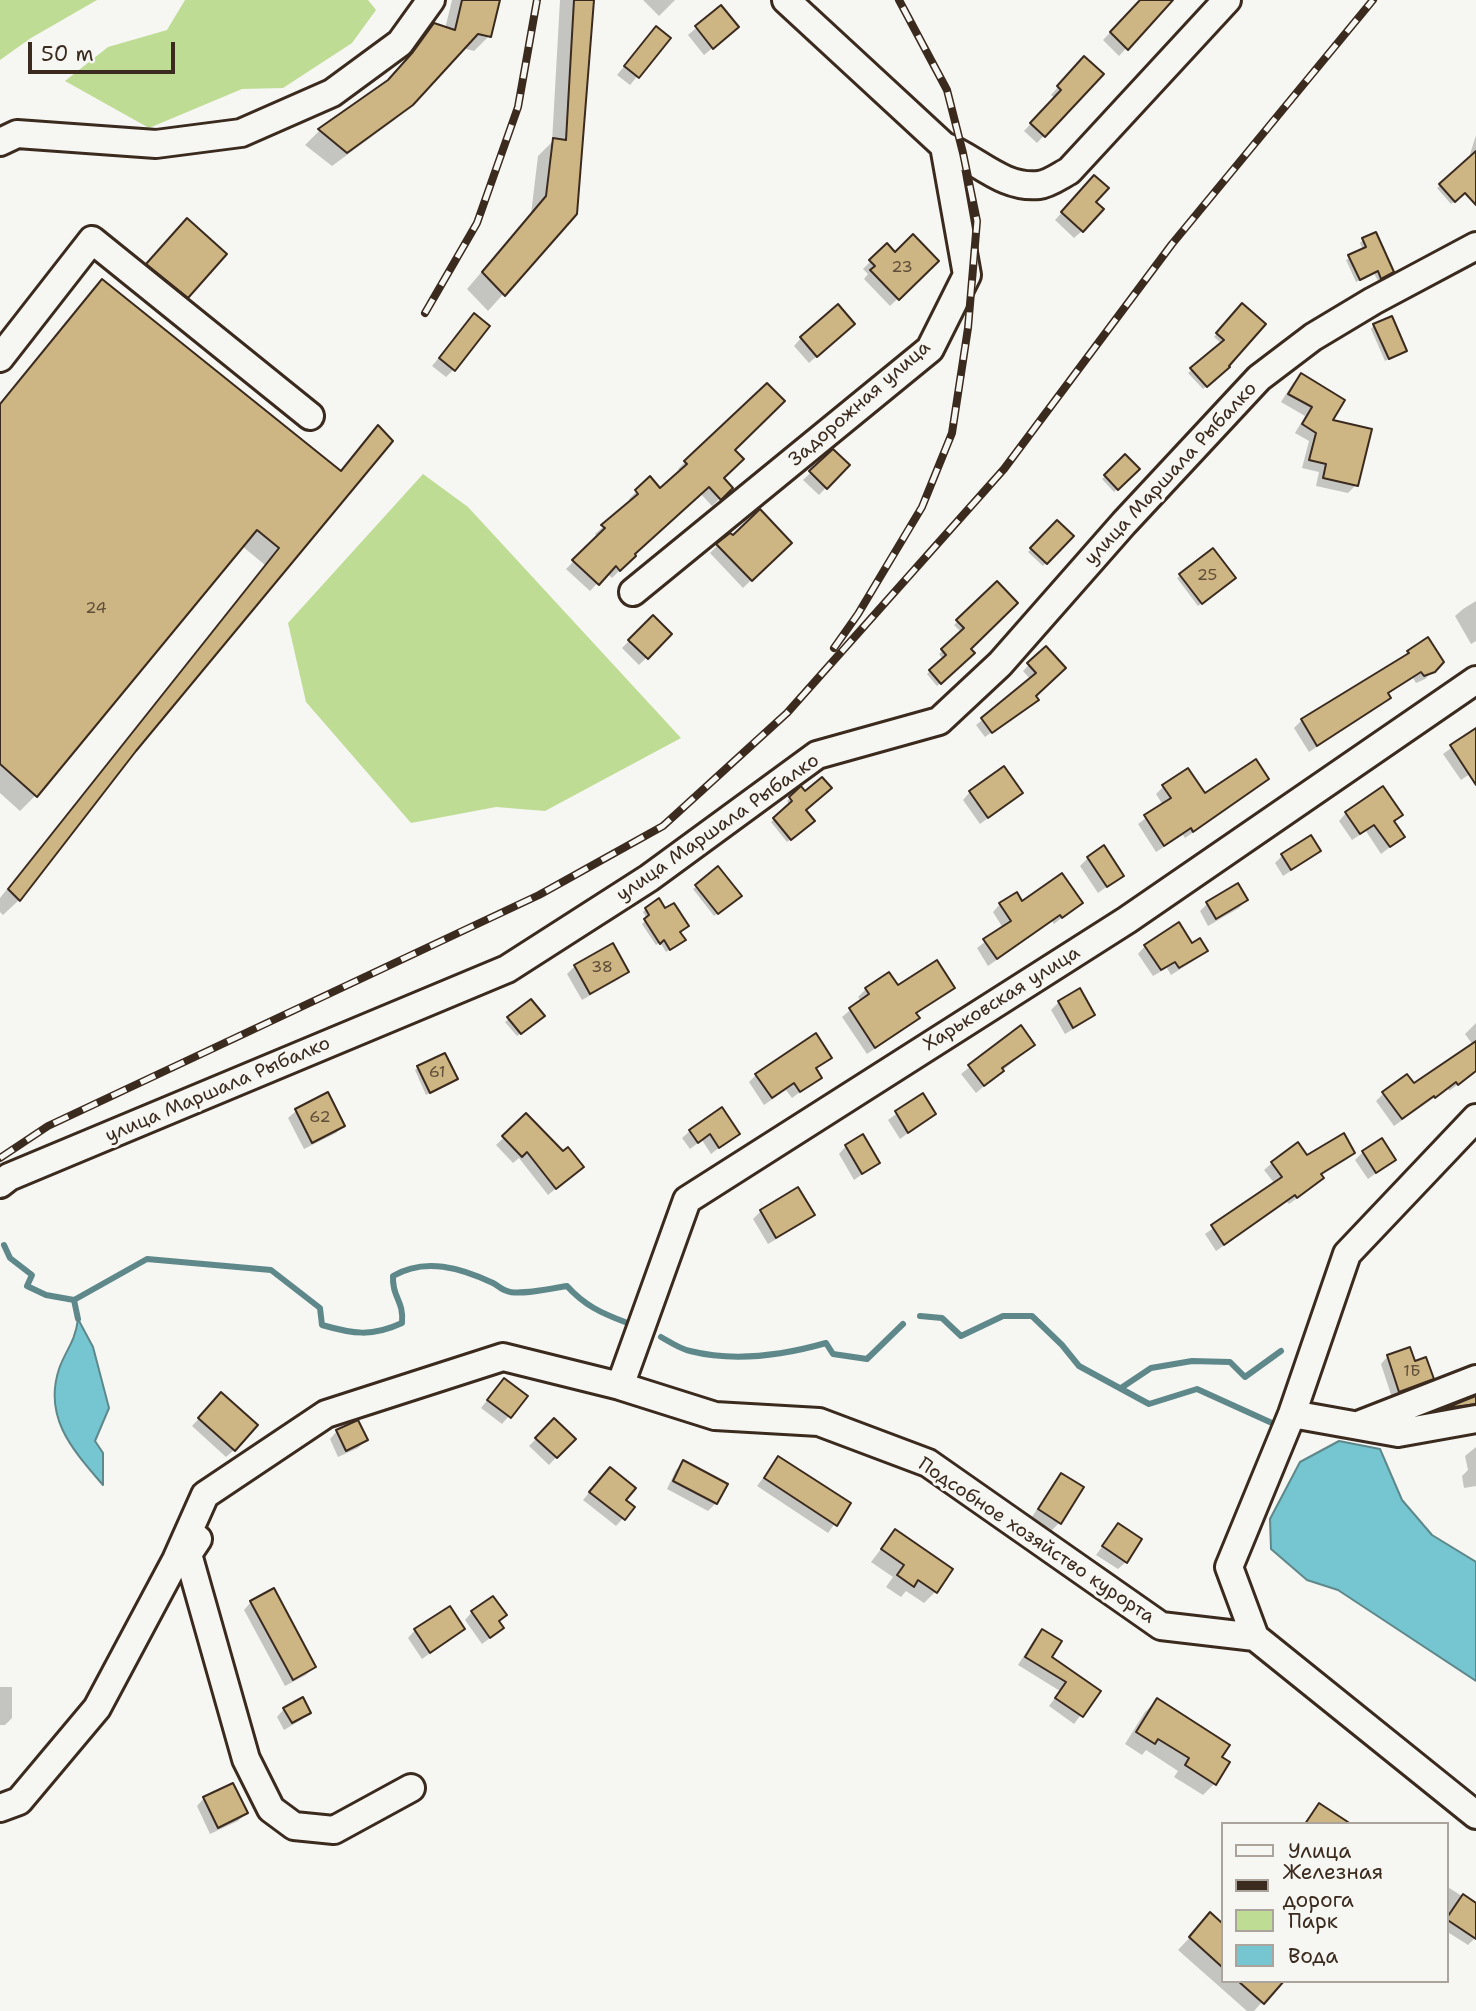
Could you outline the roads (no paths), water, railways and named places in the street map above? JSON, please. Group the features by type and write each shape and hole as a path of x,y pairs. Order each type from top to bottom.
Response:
{"street":[{"path":"9,138 156,144 241,132 332,93 400,43 431,0"},
{"path":"786,0 944,146 963,153 989,174 1040,185 1069,171 1227,0"},
{"name":"Задорожная улица","path":"633,592 930,349 967,275 944,146"},
{"path":"0,358 92,240 310,416"},
{"name":"улица Маршала Рыбалко","path":"0,1184 9,1177 507,969 649,878 817,755 939,721 1000,664 1124,523 1259,378 1313,337 1373,301 1476,246"},
{"name":"Харьковская улица","path":"620,1386 687,1200 1127,920 1476,680"},
{"path":"1476,1118 1347,1254 1292,1414 1229,1567 1255,1637 1476,1815"},
{"name":"Подсобное хозяйство курорта","path":"0,1808 19,1801 97,1708 177,1560 205,1495 326,1414 503,1357 620,1386 715,1416 820,1422 928,1463 1161,1626 1255,1637"},
{"path":"1356,1425 1476,1379"},
{"path":"1292,1414 1398,1433 1476,1419"},
{"path":"238,1471 188,1554 246,1759 271,1808 293,1826 334,1830 411,1788"}],"water":[{"path":"78,1319 93,1347 109,1408 95,1441 103,1453 103,1485 72,1446 58,1418 55,1403 59,1369 73,1340"},
{"path":"1339,1441 1380,1449 1402,1500 1432,1535 1476,1562 1476,1681 1338,1590 1307,1580 1271,1549 1270,1519 1300,1462"}],"waterway":[{"path":"4,1245 10,1258 32,1275 27,1286 46,1295 74,1300"},
{"path":"78,1319 74,1300 147,1259 271,1270 320,1308 322,1325 353,1332 372,1332 402,1323 393,1276 405,1270 430,1266 456,1269 512,1292 567,1286 593,1308 625,1322"},
{"path":"920,1316 942,1318 961,1336 1003,1316 1032,1316 1079,1366 1149,1404 1197,1389 1272,1423"},
{"path":"661,1337 683,1349 724,1356 759,1356 826,1343 833,1354 867,1359 903,1324"},
{"path":"1121,1388 1151,1368 1192,1361 1230,1362 1245,1377 1281,1351"}],"railway":[{"path":"425,313 477,223 518,107 537,0"},
{"path":"834,648 858,614 922,507 952,433 968,328 977,221 963,153 947,90 899,0"},
{"path":"0,1158 48,1126 539,895 663,826 787,713 1004,469 1172,244 1373,0"}]}
